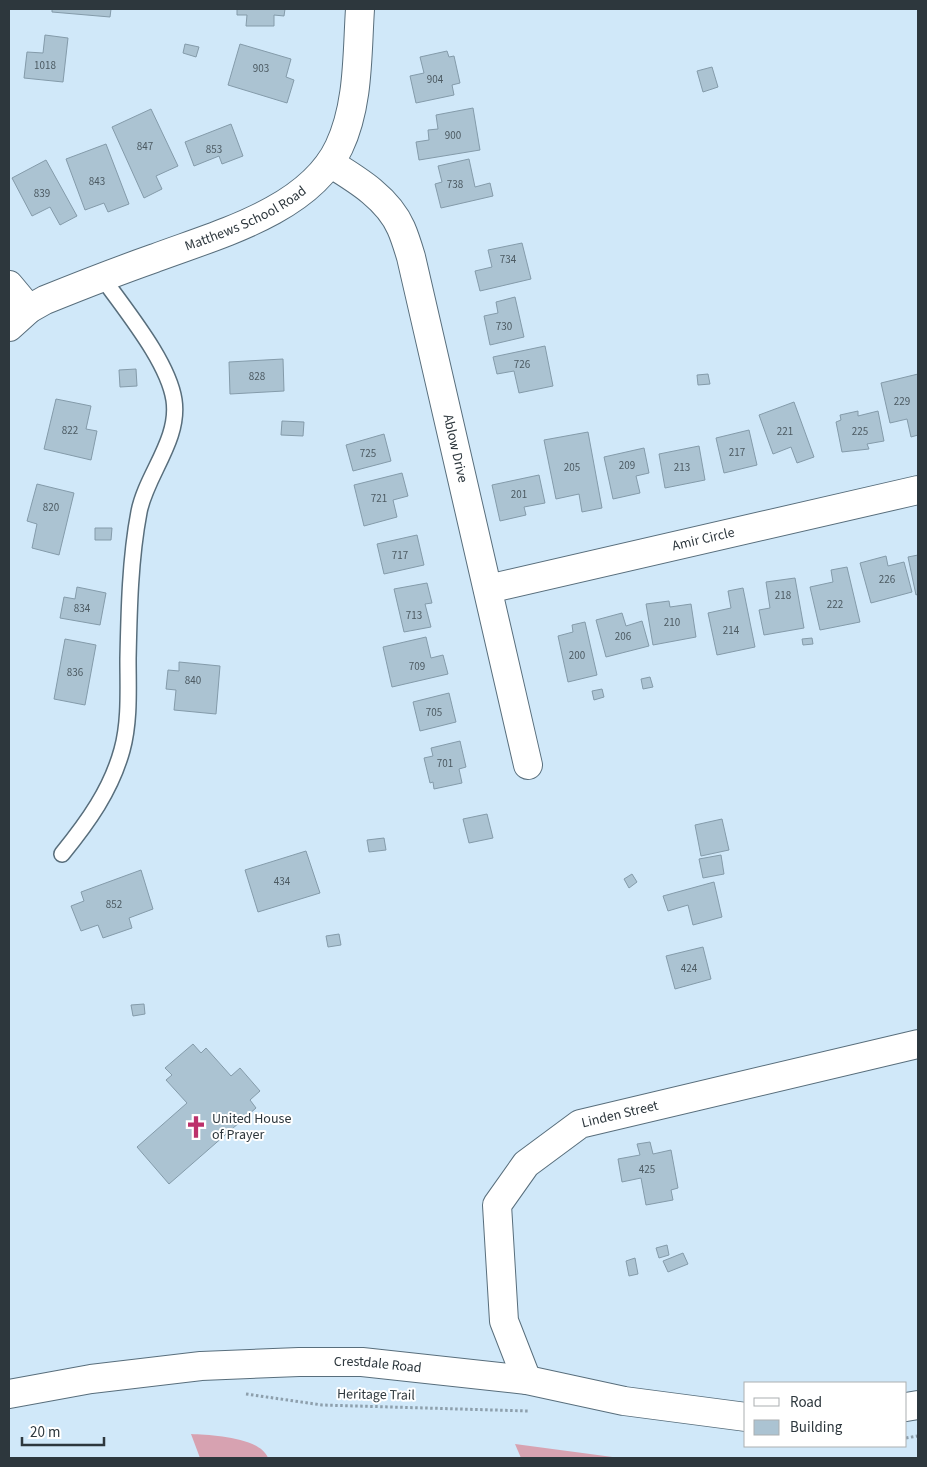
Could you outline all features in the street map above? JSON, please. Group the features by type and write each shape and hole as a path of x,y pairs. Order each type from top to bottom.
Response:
{"street":[{"name":"Matthews School Road","path":"9,327 29,309 45,300 250,223 313,183 330,163 348,123 356,70 360,9"},
{"name":"Ablow Drive","path":"330,163 374,194 400,226 411,257 528,765"},
{"path":"9,284 29,309"},
{"name":"Amir Circle","path":"488,589 918,490"},
{"name":"Linden Street","path":"527,1380 504,1321 497,1204 526,1164 580,1124 918,1044"},
{"name":"Crestdale Road","path":"9,1394 92,1379 201,1366 300,1362 362,1362 527,1380 624,1401 744,1417"}],"lane":[{"path":"62,854 94,813 110,782 122,748 127,708 128,638 135,533 140,509 172,427 174,402 169,380 159,360 102,277"}],"path":[{"name":"Heritage Trail","path":"242,1393 322,1405 534,1412"}],"shaded area":[{"path":"191,1434 222,1436 245,1441 263,1451 268,1458 200,1458"},
{"path":"515,1444 620,1458 521,1458"}],"building":[{"path":"52,9 111,9 110,17 52,12"},
{"path":"237,9 285,9 284,16 274,15 274,26 246,26 247,15 237,15"},
{"path":"45,35 68,38 63,82 24,78 27,52 43,53"},
{"path":"185,44 199,47 196,57 183,53"},
{"path":"240,44 291,59 286,77 294,80 287,103 228,85"},
{"path":"447,51 449,57 454,56 460,83 452,85 454,95 416,103 410,76 424,73 420,57"},
{"path":"712,67 718,87 703,92 697,71"},
{"path":"473,108 480,150 419,160 416,142 429,140 428,130 438,129 436,115"},
{"path":"151,109 178,166 156,176 162,189 144,198 112,127"},
{"path":"231,124 243,156 222,164 219,156 194,166 185,142"},
{"path":"106,144 129,204 108,212 104,203 85,210 66,159"},
{"path":"469,159 475,187 490,183 493,196 441,208 435,184 442,182 438,166"},
{"path":"46,160 77,216 60,225 50,207 32,216 12,178"},
{"path":"522,243 531,279 480,291 475,271 492,267 488,250"},
{"path":"515,297 524,337 490,345 484,316 498,313 496,302"},
{"path":"545,346 553,386 519,393 514,371 497,374 493,357"},
{"path":"283,359 284,391 230,394 229,362"},
{"path":"136,369 137,386 120,387 119,370"},
{"path":"708,374 710,384 698,385 697,375"},
{"path":"918,374 918,435 911,437 907,419 890,423 881,383"},
{"path":"56,399 91,406 86,429 97,431 91,460 44,449"},
{"path":"794,402 814,457 797,463 791,447 773,454 759,415"},
{"path":"858,411 858,416 878,411 884,441 867,444 869,449 842,452 836,422 841,420 840,415"},
{"path":"282,421 304,422 303,436 281,435"},
{"path":"749,430 757,465 724,473 716,438"},
{"path":"588,432 602,508 582,512 579,494 556,499 544,440"},
{"path":"384,434 391,461 353,471 346,445"},
{"path":"699,446 705,480 665,488 659,454"},
{"path":"644,448 649,473 636,476 640,493 613,499 604,457"},
{"path":"402,473 408,496 393,500 397,517 364,526 354,485"},
{"path":"539,475 545,503 524,507 526,515 500,521 492,485"},
{"path":"37,484 74,493 59,555 32,548 37,524 27,521"},
{"path":"95,528 112,528 111,540 95,540"},
{"path":"417,535 424,565 384,574 377,544"},
{"path":"918,555 918,594 916,595 908,557"},
{"path":"886,556 888,566 904,562 912,592 871,603 860,563"},
{"path":"847,567 860,622 820,630 810,587 833,582 831,570"},
{"path":"795,578 804,628 764,635 759,610 770,608 766,582"},
{"path":"427,583 432,603 425,604 431,627 404,632 394,589"},
{"path":"77,587 106,593 100,625 60,618 64,597 75,599"},
{"path":"743,588 755,647 717,655 708,613 731,608 728,591"},
{"path":"669,601 670,607 691,604 696,637 653,645 646,604"},
{"path":"622,613 626,626 642,621 649,646 606,657 596,620"},
{"path":"585,622 597,675 568,682 558,636 573,632 572,625"},
{"path":"426,637 431,658 443,655 448,674 392,687 383,647"},
{"path":"812,638 813,644 803,645 802,639"},
{"path":"65,639 96,645 85,705 54,699"},
{"path":"179,662 220,666 216,714 174,710 176,690 166,689 168,670 179,671"},
{"path":"650,677 653,687 643,689 641,679"},
{"path":"602,689 604,697 594,700 592,691"},
{"path":"449,693 456,722 420,731 413,702"},
{"path":"460,741 466,767 459,769 462,783 434,789 433,782 430,783 424,758 433,756 431,748"},
{"path":"487,814 493,838 469,843 463,819"},
{"path":"722,819 729,850 701,856 695,825"},
{"path":"384,838 386,850 369,852 367,840"},
{"path":"306,851 320,893 258,912 245,870"},
{"path":"721,855 724,874 703,878 699,859"},
{"path":"141,870 153,909 129,918 132,928 103,938 98,925 81,931 71,906 84,901 81,892"},
{"path":"632,874 637,882 629,888 624,879"},
{"path":"714,882 722,917 693,925 688,905 668,911 663,896"},
{"path":"339,934 341,945 328,947 326,936"},
{"path":"703,947 711,979 675,989 666,956"},
{"path":"144,1004 145,1014 133,1016 131,1005"},
{"name":"United House of Prayer","path":"193,1044 201,1053 206,1048 231,1076 240,1068 260,1091 250,1100 256,1108 169,1184 137,1147 187,1103 166,1080 172,1075 165,1068"},
{"path":"650,1142 653,1154 671,1150 678,1188 671,1190 673,1200 646,1205 641,1178 622,1182 618,1159 640,1155 637,1144"},
{"path":"667,1245 669,1255 659,1258 656,1248"},
{"path":"683,1253 688,1264 668,1272 663,1261"},
{"path":"635,1258 638,1274 629,1276 626,1261"}],"place":[{"name":"United House of Prayer","path":"196,1127"}]}
